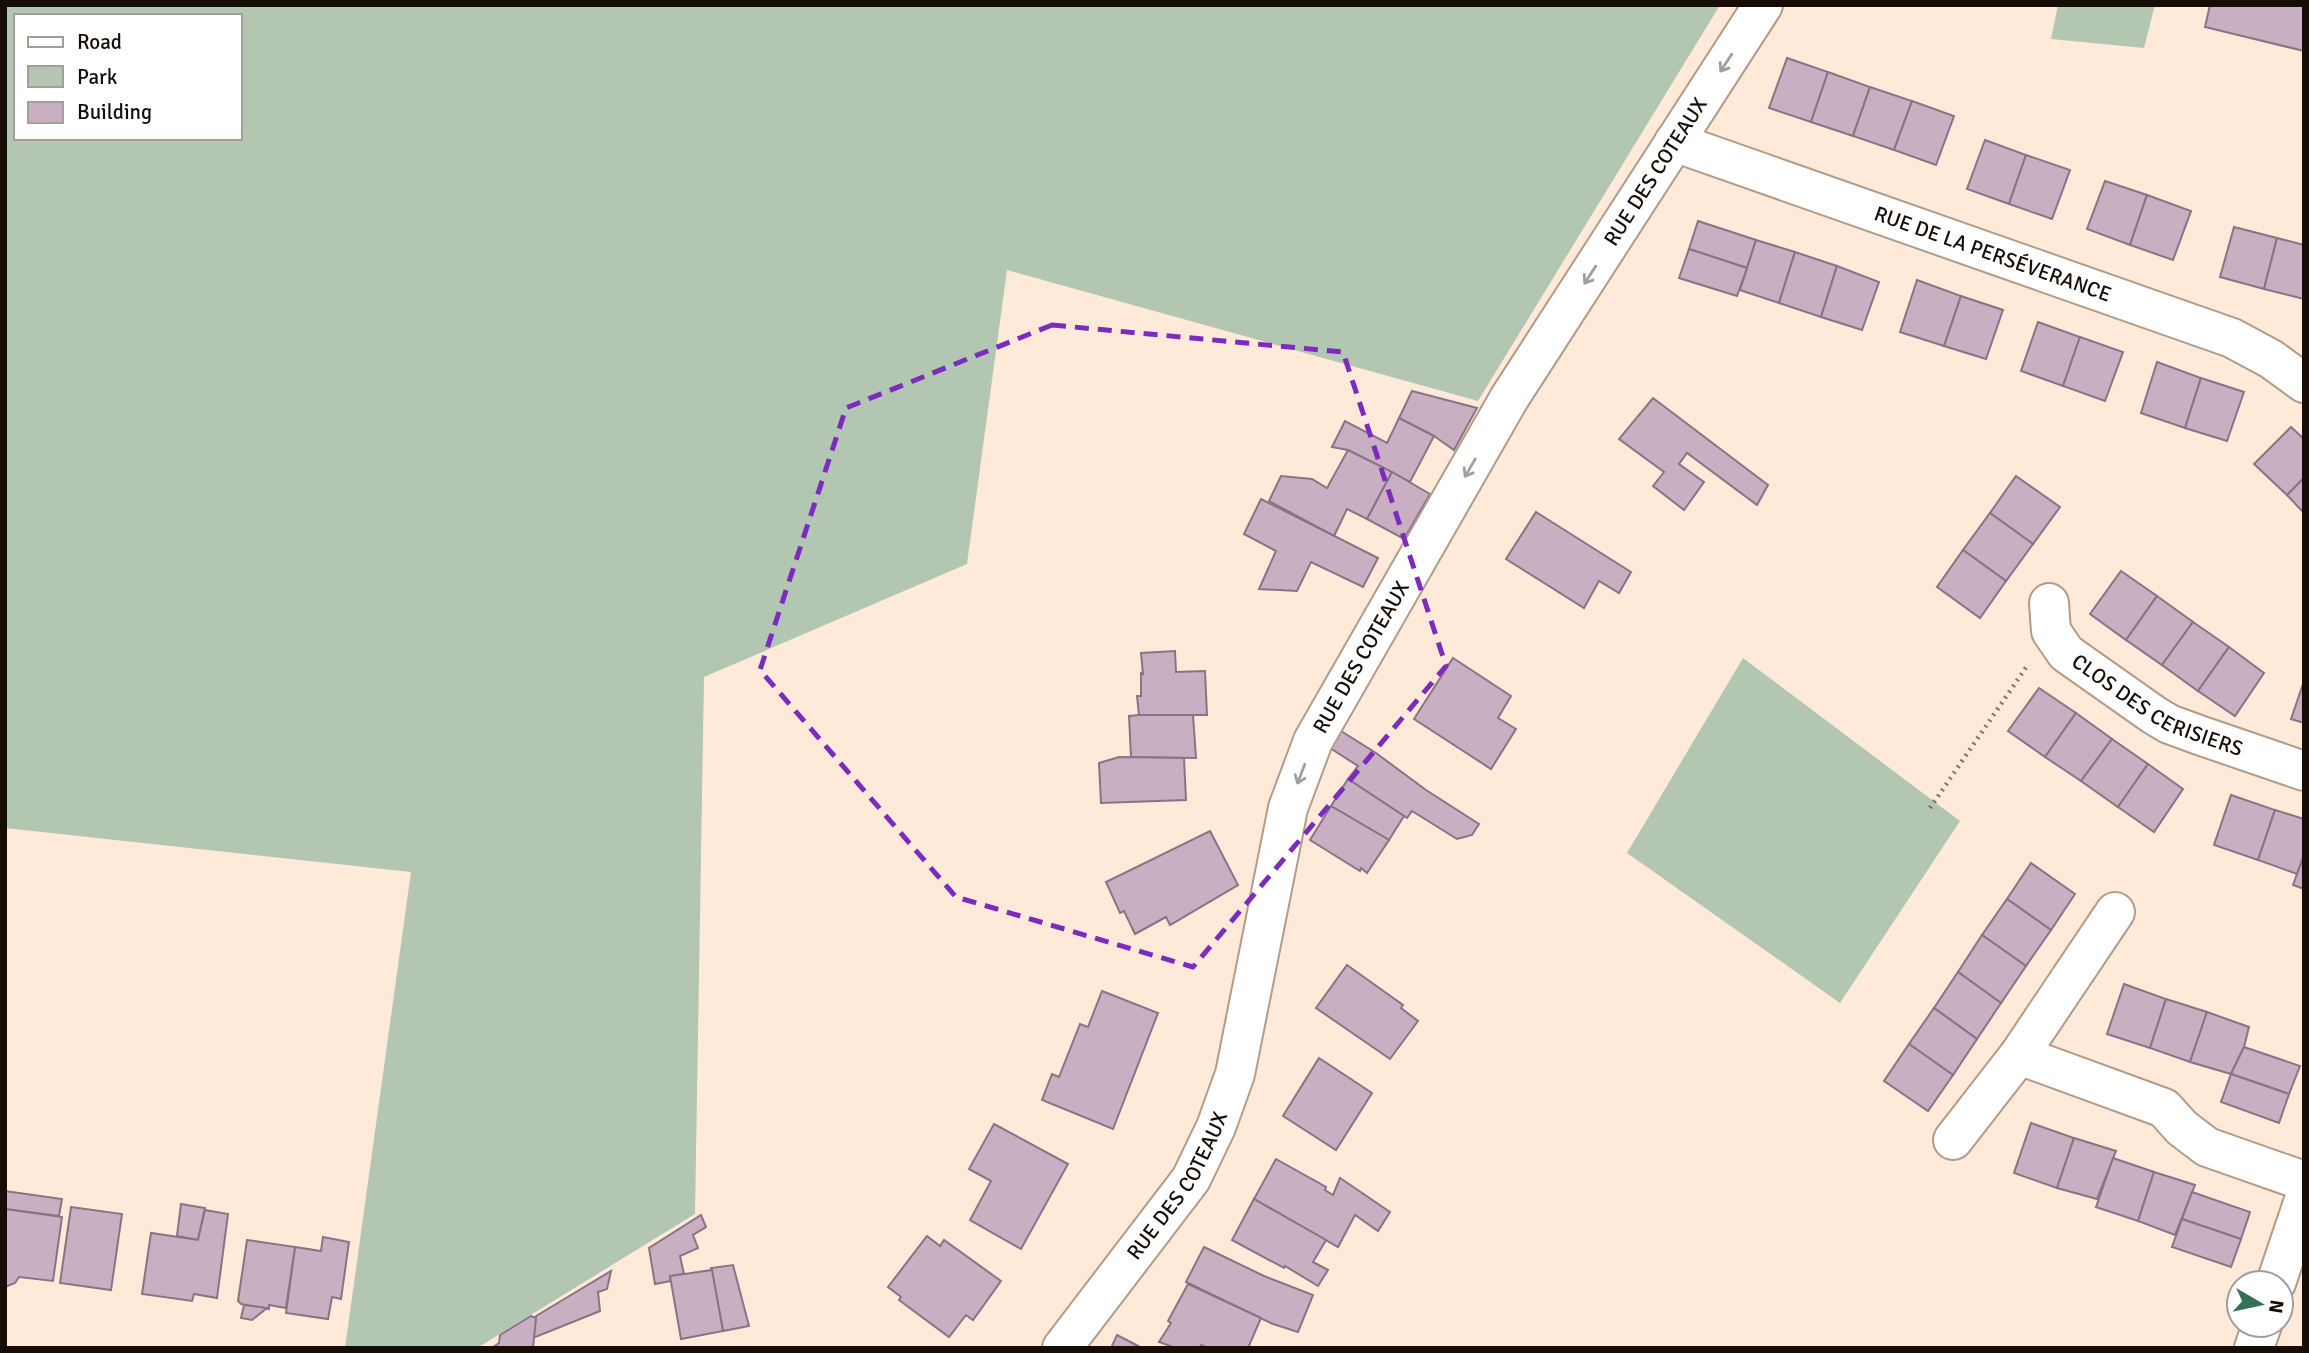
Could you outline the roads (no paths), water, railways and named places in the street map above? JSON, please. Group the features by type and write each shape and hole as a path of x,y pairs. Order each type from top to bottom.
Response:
{"street":[{"name":"RUE DES COTEAUX","path":"1062,1348 1191,1179 1216,1127 1235,1074 1288,808 1314,741 1510,397 1763,5"},
{"name":"RUE DE LA PERSÉVERANCE","path":"1674,142 2232,338 2271,359 2304,383"},
{"name":"CLOS DES CERISIERS","path":"2050,617 2066,653 2169,724 2304,771"},
{"path":"1953,1140 2019,1055 2115,912"},
{"path":"2019,1055 2164,1108 2182,1128 2207,1147 2304,1181"},
{"path":"2281,1269 2304,1200"}]}
